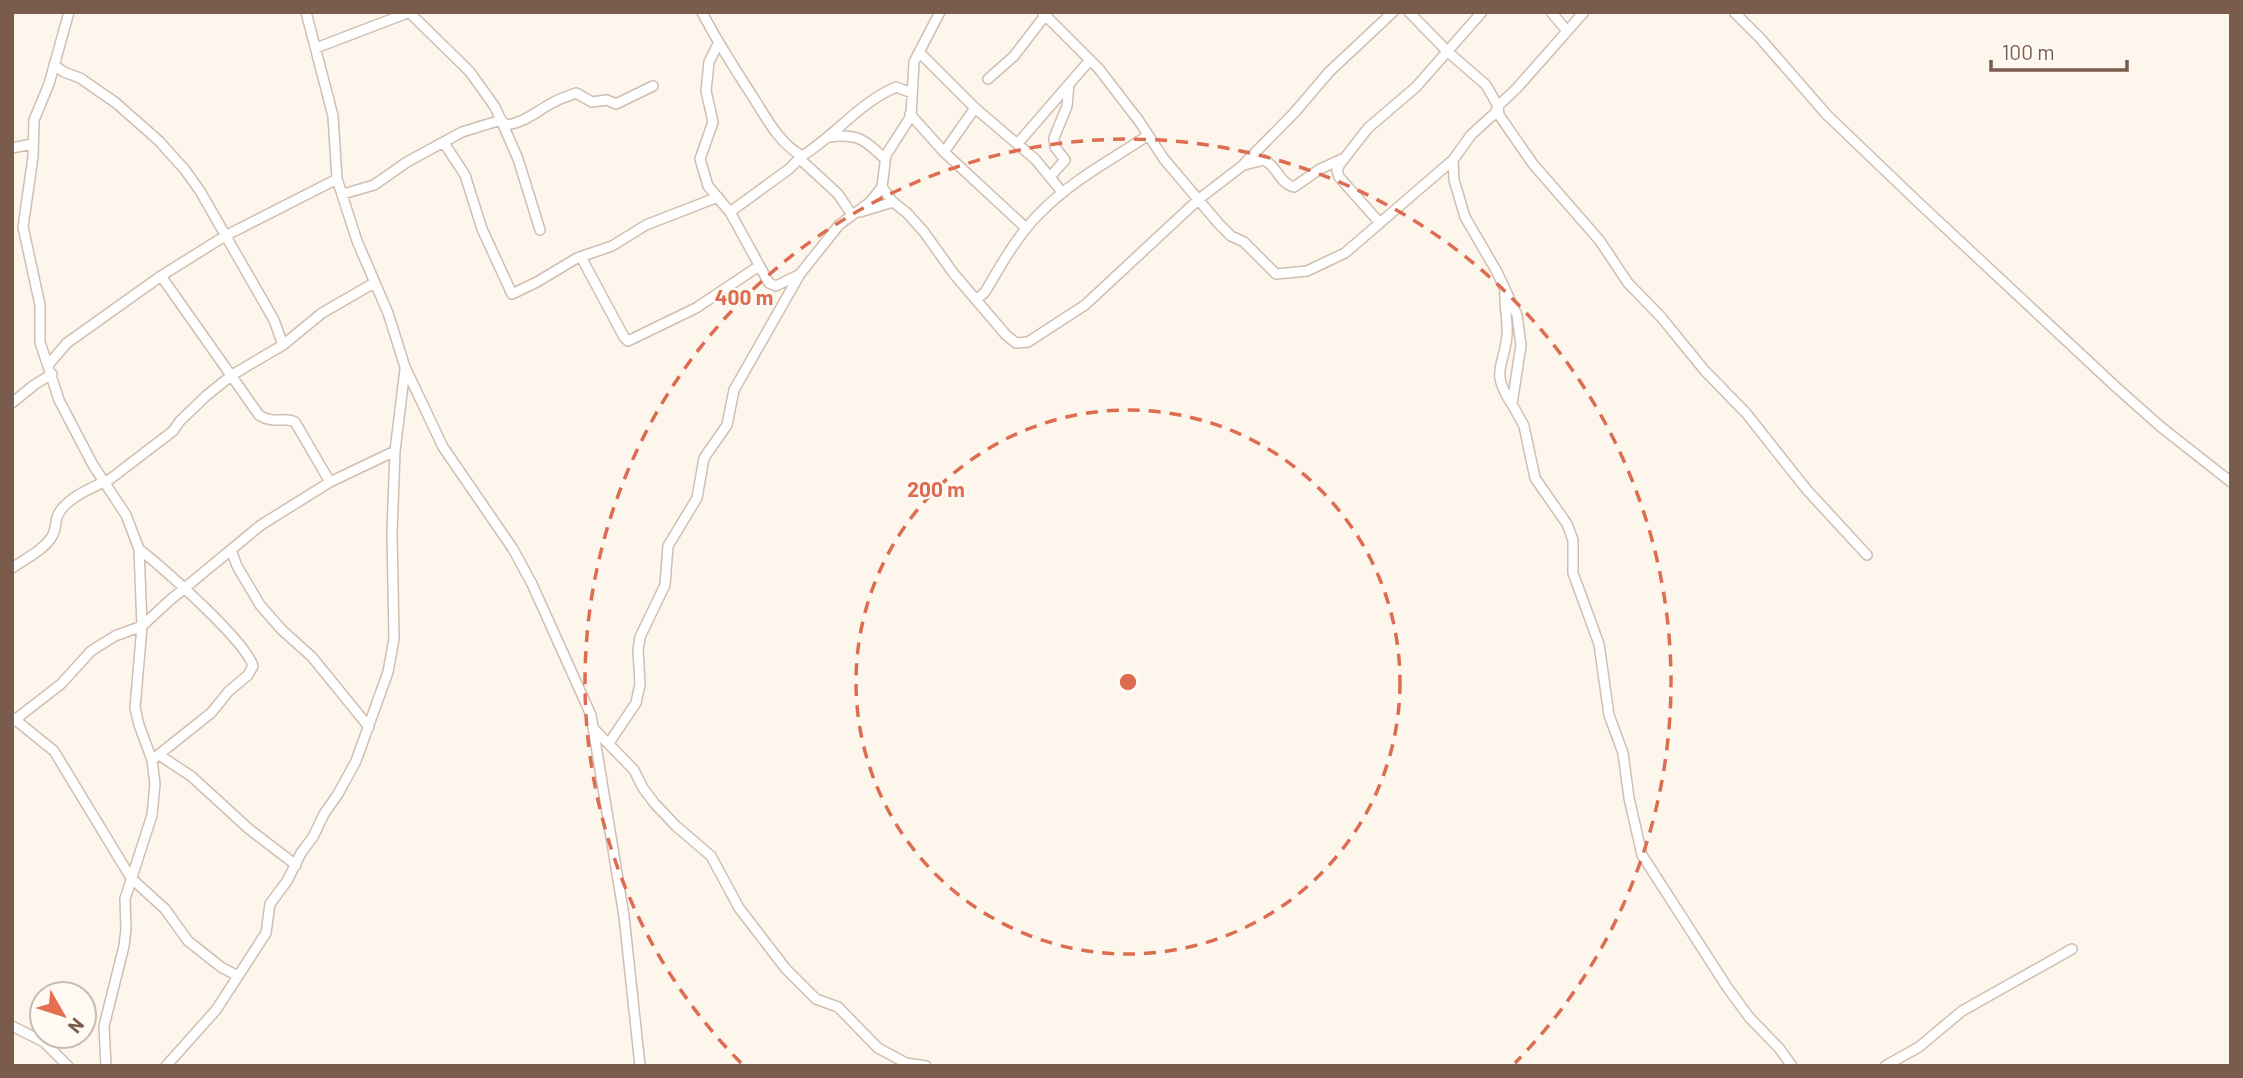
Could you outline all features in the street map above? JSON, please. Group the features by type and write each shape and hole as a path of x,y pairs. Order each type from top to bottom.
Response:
{"street":[{"path":"69,12 34,120 33,157 23,227 40,305 40,342 65,414 104,483 126,515 139,549 142,626 136,715 156,757 154,806 125,899 124,946 104,1026 106,1066"},
{"path":"306,12 332,116 337,179 358,241 388,313 405,367 443,447 513,549 532,584 589,710 624,916 640,1066"},
{"path":"316,48 410,12 470,72 506,125 514,124 555,101 576,93 592,102 607,100 616,104 653,86"},
{"path":"702,12 718,44 773,128 855,214"},
{"path":"609,743 636,704 640,684 640,637 664,584 668,546 697,498 704,458 727,425 734,390 800,274 839,225 870,202 882,187 885,159 891,145 911,116 914,62 940,12"},
{"path":"882,187 893,202 924,232 1006,335 1016,343 1028,342 1084,306 1199,199 1242,166 1329,72 1393,12"},
{"path":"1409,12 1448,52 1486,85 1511,136 1600,241 1628,283 1746,413 1807,490 1867,555"},
{"path":"1380,223 1339,177 1337,170 1367,130 1404,100 1482,12"},
{"path":"1551,12 1567,31"},
{"path":"988,79 1014,56 1045,13 1090,60 1126,104 1175,173 1227,233 1244,242 1272,272 1280,276 1307,271 1345,253 1453,160 1471,135 1496,112 1498,106 1584,12"},
{"path":"1734,12 1827,116 1920,204 2116,387 2161,427 2231,482"},
{"path":"718,44 709,62 706,91 713,122 700,156 708,186 730,212 769,284 774,286 800,274"},
{"path":"919,52 975,108 1018,143 1062,192"},
{"path":"1018,143 1090,60"},
{"path":"54,65 80,78 116,103 159,141 200,191 274,320 283,345"},
{"path":"1050,177 1065,160 1055,147 1054,138 1067,106 1069,84"},
{"path":"730,212 828,138 861,107 896,87 912,93"},
{"path":"944,152 975,108"},
{"path":"910,114 944,152 1026,228"},
{"path":"344,194 374,185 414,158 462,132 500,117"},
{"path":"500,117 519,159 540,230"},
{"path":"828,138 849,135 860,138 885,159"},
{"path":"976,300 985,292 1026,228 1062,192 1147,136"},
{"path":"12,148 32,144"},
{"path":"444,144 465,175 482,229 511,293 537,282 581,257 612,246 646,225 718,197"},
{"path":"1242,166 1264,160 1274,168 1283,182 1294,187 1320,169 1343,159"},
{"path":"1453,160 1454,180 1465,217 1517,315 1521,335 1512,404"},
{"path":"12,403 50,369 67,343 161,276 225,236 337,179"},
{"path":"855,214 893,202"},
{"path":"581,257 628,341 696,308 759,266"},
{"path":"161,276 259,415 273,421 287,419 295,422 330,482"},
{"path":"12,568 53,536 57,516 79,495 104,483 173,431 206,396 232,375 283,345 322,313 374,283"},
{"path":"1506,290 1506,338 1498,375 1505,394 1524,426 1535,478 1567,524 1573,540 1573,573 1599,644 1609,715 1623,753 1629,798 1642,855 1727,986 1749,1017 1779,1048 1791,1066"},
{"path":"166,1066 216,1010 233,985 236,975 266,933 270,904 296,865 356,761 369,727 393,650 392,533 395,451 405,367"},
{"path":"236,975 188,941 164,909 131,878 54,751 13,719 61,684 91,651 115,636 142,626 261,525 330,482 395,451"},
{"path":"139,549 184,588 240,645 252,662 252,669 211,713 156,757"},
{"path":"231,550 237,566 260,605 289,638 312,657 369,727"},
{"path":"593,728 634,770 655,804 711,856 739,908 786,969 817,999 838,1007 878,1048 906,1063 926,1066"},
{"path":"156,757 191,776 249,829 296,865"},
{"path":"1885,1066 1919,1047 1962,1011 2072,949"},
{"path":"12,1026 44,1042 68,1066"}]}
